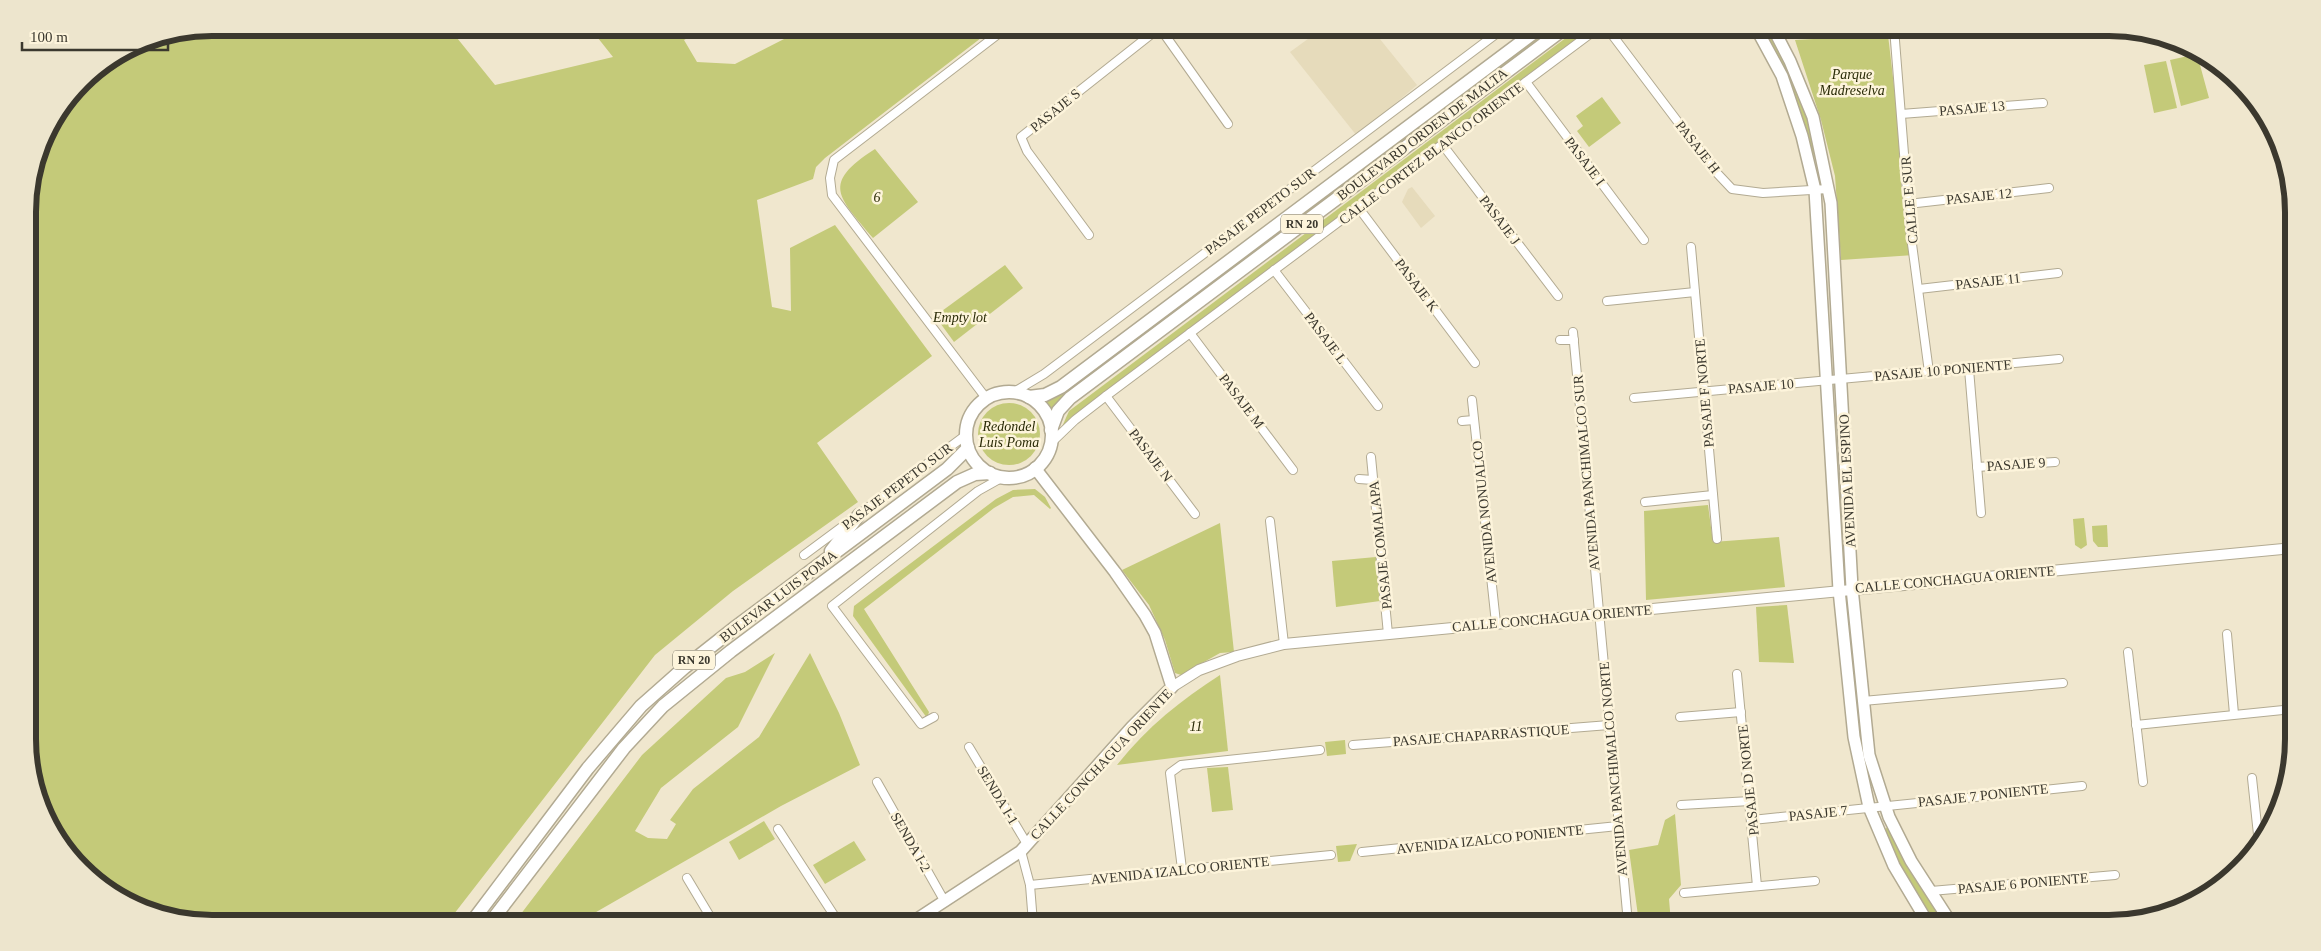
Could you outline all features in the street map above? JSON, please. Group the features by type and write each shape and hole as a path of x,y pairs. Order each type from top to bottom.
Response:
{"highway":[{"name":"BOULEVARD ORDEN DE MALTA","path":"1029,397 1045,395 1061,387 1529,36"},
{"name":"BOULEVARD ORDEN DE MALTA","path":"1051,430 1058,411 1070,398 1553,36"},
{"name":"RN 20","path":"1035,468 1023,475 1003,477 990,473 974,460 968,448 966,435 971,414 986,398 1002,392 1014,392 1029,397 1042,408 1048,418 1051,430 1051,443"},
{"path":"1035,468 1043,460 1051,443"},
{"name":"BULEVAR LUIS POMA","path":"478,915 588,768 641,706 685,667 947,469 968,448"},
{"name":"BULEVAR LUIS POMA","path":"497,915 618,755 663,706 731,651 957,482 975,474 990,473"},
{"path":"821,564 859,515"}],"main road":[{"name":"AVENIDA EL ESPINO","path":"1760,36 1782,76 1802,136 1815,190 1828,380 1839,590 1854,737 1869,807 1894,866 1923,914"},
{"name":"AVENIDA EL ESPINO","path":"1777,36 1790,61 1813,117 1828,189 1842,379 1852,588 1869,755 1884,806 1911,861 1945,914"},
{"path":"1035,468 1115,572 1145,615 1157,639 1172,687"},
{"name":"CALLE CONCHAGUA ORIENTE","path":"925,915 1024,847 1132,728 1172,687"}],"street":[{"path":"1165,36 1228,124"},
{"name":"PASAJE PEPETO SUR","path":"1014,392 1044,374 1493,36"},
{"name":"CALLE CORTEZ BLANCO ORIENTE","path":"1051,443 1075,420 1106,396 1587,36"},
{"name":"PASAJE H","path":"1613,36 1715,171 1732,189 1763,192 1828,189"},
{"name":"CALLE E SUR","path":"1895,36 1908,204 1929,372"},
{"path":"986,398 853,225 832,195 830,178 834,160 995,37"},
{"name":"PASAJE S","path":"1089,235 1027,151 1021,137 1148,37"},
{"name":"PASAJE I","path":"1526,82 1644,240"},
{"name":"PASAJE 13","path":"1901,114 2043,103"},
{"name":"PASAJE J","path":"1442,144 1558,296"},
{"name":"PASAJE 12","path":"1908,204 2049,188"},
{"name":"PASAJE K","path":"1358,208 1475,363"},
{"name":"PASAJE F NORTE","path":"1692,247 1717,539"},
{"name":"PASAJE L","path":"1274,270 1378,406"},
{"name":"PASAJE 11","path":"1919,289 2058,273"},
{"path":"1606,301 1695,292"},
{"name":"PASAJE M","path":"1190,333 1293,470"},
{"name":"AVENIDA PANCHIMALCO SUR","path":"1560,340 1573,336 1599,614"},
{"name":"PASAJE 10 PONIENTE","path":"1828,380 1929,372 2059,358"},
{"path":"1968,368 1981,513"},
{"name":"PASAJE 10","path":"1638,395 1828,380"},
{"name":"PASAJE N","path":"1106,396 1195,514"},
{"name":"AVENIDA NONUALCO","path":"1472,400 1496,623"},
{"path":"1462,421 1474,420"},
{"name":"PASAJE PEPETO SUR","path":"804,555 966,435"},
{"name":"PASAJE COMALAPA","path":"1371,457 1388,634"},
{"name":"PASAJE 9","path":"1978,467 2055,462"},
{"path":"934,717 921,724 832,606 978,491 1003,477"},
{"path":"1359,478 1373,480"},
{"path":"1645,502 1713,495"},
{"path":"1270,521 1284,644"},
{"name":"CALLE CONCHAGUA ORIENTE","path":"1172,687 1199,670 1237,656 1284,644 1852,588 2285,549"},
{"name":"AVENIDA PANCHIMALCO NORTE","path":"1599,614 1627,914"},
{"path":"2227,634 2234,714"},
{"path":"2128,652 2143,782"},
{"name":"PASAJE D NORTE","path":"1737,674 1757,886"},
{"path":"1863,701 2063,683"},
{"path":"2136,725 2285,710"},
{"path":"1680,716 1741,712"},
{"name":"PASAJE CHAPARRASTIQUE","path":"1353,745 1609,725"},
{"name":"SENDA I-1","path":"969,747 1024,847 1033,915"},
{"path":"1182,869 1170,773 1175,767 1320,750"},
{"path":"2252,778 2258,832"},
{"name":"SENDA I-2","path":"877,782 945,902"},
{"name":"PASAJE 7 PONIENTE","path":"1884,806 2082,786"},
{"path":"1681,805 1750,801"},
{"name":"PASAJE 7","path":"1752,820 1884,806"},
{"name":"AVENIDA IZALCO PONIENTE","path":"1362,852 1618,826"},
{"path":"778,828 834,915"},
{"name":"AVENIDA IZALCO ORIENTE","path":"1030,885 1331,855"},
{"name":"PASAJE 6 PONIENTE","path":"1930,891 2115,875"},
{"path":"687,878 709,915"},
{"path":"1684,893 1815,881"}],"shaded area":[{"path":"1311,36 1378,36 1417,85 1357,136 1290,52"},
{"path":"1412,187 1435,216 1421,228 1402,202 1408,189"}],"green space":[{"path":"1537,36 1546,36 1346,183 1052,410 1044,400 1056,395"},
{"path":"1568,36 1583,36 1061,429 1069,411"},
{"path":"1767,36 1775,36 1787,62 1818,146 1819,171 1789,81"},
{"name":"Parque Madreselva","path":"1888,36 1898,120 1901,183 1914,255 1841,260 1835,176 1821,120 1795,40"},
{"path":"200,37 456,37 495,85 613,57 597,37 690,37 684,40 697,62 735,64 785,37 983,37 825,158 816,167 813,179 757,200 772,307 791,311 790,248 835,225 932,356 817,443 858,502 733,591 655,655 453,915 212,915 189,913 166,909 134,897 96,871 80,855 54,817 46,796 42,785 36,739 37,200 42,166 54,134 80,96 96,80 134,54 166,42"},
{"path":"2190,56 2199,61 2209,98 2181,106 2170,60"},
{"path":"2166,61 2177,108 2154,113 2144,65"},
{"path":"1602,97 1621,123 1589,147 1577,131 1583,126 1576,116"},
{"name":"6","path":"875,149 918,202 873,238 844,201 841,182 847,172 858,161"},
{"name":"Empty lot","path":"1005,265 1023,288 954,342 935,316"},
{"name":"Redondel Luis Poma","path":"1009,403 1021,405 1031,412 1038,422 1040,434 1038,446 1031,456 1021,463 1009,465 997,463 987,456 980,446 978,434 980,422 987,412 997,405"},
{"path":"1035,489 1045,497 1050,509 1034,495 1013,497 994,508 864,609 929,712 927,718 853,616 854,606 996,499 1013,490"},
{"path":"1708,505 1713,542 1779,537 1785,587 1646,600 1644,511"},
{"path":"2084,518 2087,545 2081,549 2075,545 2073,519"},
{"path":"1220,523 1234,652 1220,653 1181,675 1175,673 1165,640 1149,605 1122,570"},
{"path":"2107,525 2108,547 2098,547 2093,541 2092,526"},
{"path":"1376,557 1380,601 1336,607 1332,561"},
{"path":"1787,605 1794,663 1759,662 1756,607"},
{"path":"1848,614 1852,614 1874,785 1872,786 1862,762 1851,664"},
{"path":"775,653 738,727 661,788 635,831 648,838 667,839 676,824 670,820 693,789 759,737 810,653 839,713 860,765 781,806 591,915 520,915 642,755 726,678 745,672"},
{"name":"11","path":"1220,675 1228,751 1117,765 1152,727 1192,694"},
{"path":"1345,740 1346,754 1327,756 1325,742"},
{"path":"1228,767 1233,810 1212,812 1207,768"},
{"path":"1675,814 1681,885 1669,899 1670,914 1638,914 1629,850 1658,845 1665,820"},
{"path":"764,821 775,839 739,860 729,842"},
{"path":"1892,825 1942,914 1928,914 1909,885 1883,830"},
{"path":"854,841 866,860 825,884 813,865"},
{"path":"1357,844 1350,861 1338,862 1336,846"}]}
